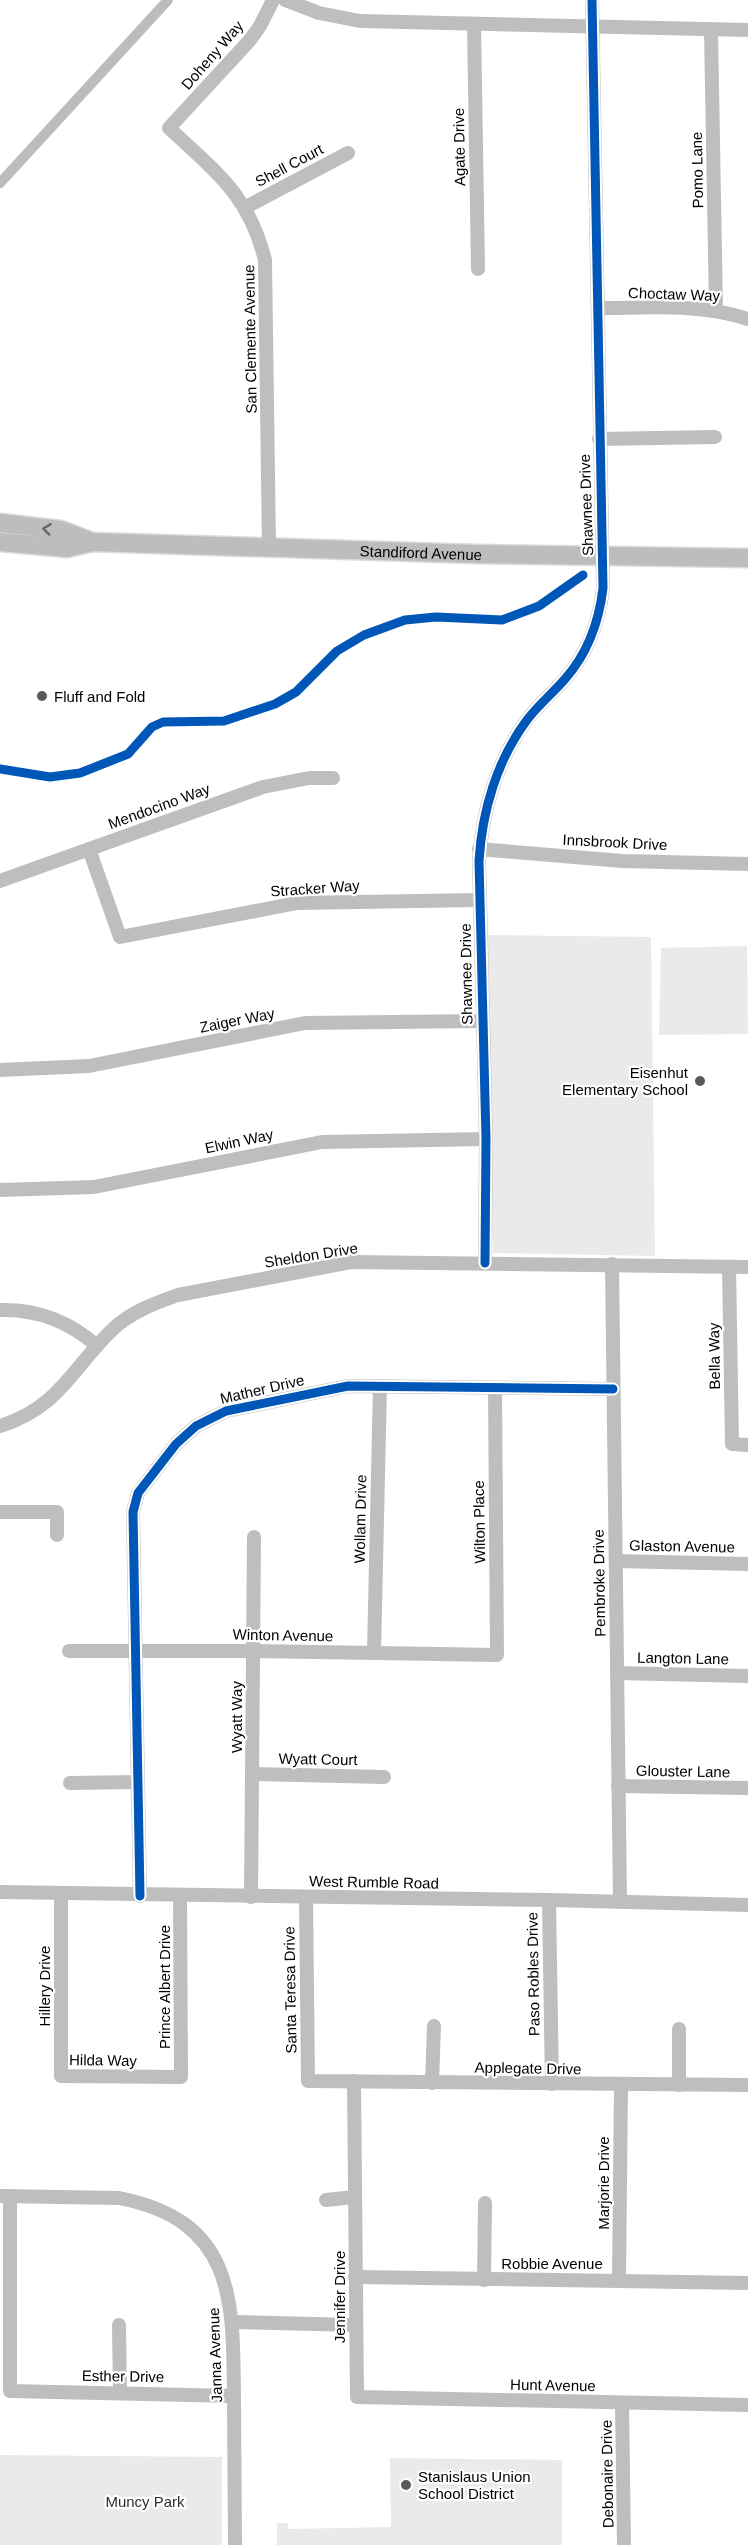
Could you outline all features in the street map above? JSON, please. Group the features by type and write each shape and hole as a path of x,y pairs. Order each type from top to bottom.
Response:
{"main road":[{"name":"Standiford Avenue","path":"0,523 61,531 92,543"},
{"name":"Standiford Avenue","path":"0,542 67,548 92,543 748,558"}],"street":[{"name":"Doheny Way","path":"169,128 250,40 273,0"},
{"path":"285,0 321,7 360,21 748,30"},
{"name":"Shawnee Drive","path":"485,1263 486,1139 479,900 479,849 483,821 502,761 527,720 576,665 594,631 603,588 592,0"},
{"name":"Agate Drive","path":"474,24 478,269"},
{"name":"Pomo Lane","path":"711,30 716,310"},
{"name":"San Clemente Avenue","path":"169,128 221,176 246,207 260,240 265,260 269,548"},
{"name":"Shell Court","path":"246,207 348,153"},
{"name":"Choctaw Way","path":"598,308 716,310 748,319"},
{"path":"600,439 715,437"},
{"name":"Mendocino Way","path":"0,882 263,787 309,778 333,778"},
{"name":"Stracker Way","path":"89,849 120,937 297,903 479,900"},
{"name":"Innsbrook Drive","path":"479,849 622,861 748,864"},
{"name":"Zaiger Way","path":"0,1070 88,1066 305,1023 482,1021"},
{"name":"Elwin Way","path":"0,1190 94,1187 322,1142 486,1139"},
{"name":"Sheldon Drive","path":"0,1426 19,1419 48,1401 64,1387 114,1328 134,1313 157,1302 178,1296 351,1262 748,1267"},
{"name":"Pembroke Drive","path":"612,1264 620,1902"},
{"name":"Bella Way","path":"729,1267 732,1444 748,1445"},
{"path":"0,1310 30,1311 51,1316 83,1333 98,1346"},
{"name":"Mather Drive","path":"140,1896 133,1512 135,1500 176,1444 196,1426 226,1411 348,1386 613,1389"},
{"name":"Wollam Drive","path":"374,1652 380,1386"},
{"name":"Wilton Place","path":"495,1388 497,1655"},
{"path":"0,1512 57,1512 57,1535"},
{"name":"Wyatt Way","path":"251,1897 254,1537"},
{"name":"Glaston Avenue","path":"616,1561 748,1564"},
{"name":"Winton Avenue","path":"69,1651 374,1652 497,1655"},
{"name":"Langton Lane","path":"617,1673 748,1676"},
{"name":"Wyatt Court","path":"252,1774 384,1777"},
{"path":"70,1784 138,1782"},
{"name":"Glouster Lane","path":"618,1786 748,1788"},
{"name":"West Rumble Road","path":"0,1892 61,1895 549,1900 748,1905"},
{"name":"Hillery Drive","path":"61,1895 61,2076"},
{"name":"Prince Albert Drive","path":"180,1896 181,2077"},
{"name":"Santa Teresa Drive","path":"306,1897 308,2081"},
{"name":"Paso Robles Drive","path":"549,1900 552,2084"},
{"path":"432,2083 434,2026"},
{"path":"679,2029 679,2085"},
{"name":"Hilda Way","path":"61,2076 181,2077"},
{"name":"Applegate Drive","path":"308,2081 748,2085"},
{"name":"Jennifer Drive","path":"354,2081 357,2397"},
{"name":"Marjorie Drive","path":"619,2280 621,2085"},
{"name":"Janna Avenue","path":"5,2196 119,2198 138,2202 168,2214 186,2226 210,2251 226,2283 233,2322 235,2545"},
{"name":"Esther Drive","path":"5,2196 10,2391 234,2396"},
{"path":"326,2200 355,2198"},
{"path":"484,2280 485,2204"},
{"name":"Robbie Avenue","path":"355,2277 748,2283"},
{"path":"233,2322 355,2325"},
{"path":"119,2325 120,2393"},
{"name":"Hunt Avenue","path":"357,2397 748,2405"},
{"name":"Debonaire Drive","path":"622,2403 624,2545"}],"green space":[{"path":"486,935 651,937 655,1256 493,1253"},
{"path":"747,946 748,1034 659,1035 661,948"},
{"name":"Muncy Park","path":"0,2455 222,2457 222,2545 0,2545"},
{"name":"Stanislaus Union School District","path":"390,2458 562,2460 562,2545 277,2545 277,2523 288,2523 288,2529 391,2527"}],"waterway":[{"path":"0,183 168,0"}],"cycle path":[{"path":"485,1263 486,1139 479,861 484,824 493,787 507,752 531,715 580,659 599,613 603,588 592,0"},
{"path":"0,769 50,777 80,773 128,754 152,727 163,722 224,721 275,704 296,692 337,651 364,635 405,620 436,617 502,620 539,606 583,575"},
{"path":"140,1896 133,1512 138,1493 176,1444 196,1426 226,1411 348,1386 613,1389"}],"place":[{"name":"Fluff and Fold","path":"42,696"},
{"name":"Eisenhut Elementary School","path":"700,1081"},
{"name":"Stanislaus Union School District","path":"406,2485"}]}
